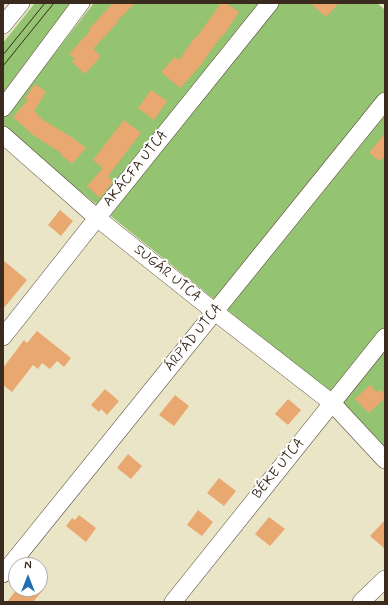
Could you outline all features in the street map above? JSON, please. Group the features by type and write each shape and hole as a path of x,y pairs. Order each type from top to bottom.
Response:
{"street":[{"path":"3,25 21,3"},
{"path":"3,108 81,3"},
{"name":"AKÁCFA UTCA","path":"3,337 270,3"},
{"name":"ÁRPÁD UTCA","path":"3,574 385,101"},
{"name":"SUGÁR UTCA","path":"3,135 97,218 214,312 332,403 385,460"},
{"name":"BÉKE UTCA","path":"173,602 385,337"},
{"path":"361,602 385,579"}],"green space":[{"path":"35,3 74,3 3,96 3,43"},
{"path":"94,3 377,3 385,10 385,452 329,393 3,129 3,119"}],"building":[{"path":"113,3 135,3 93,49 101,56 85,74 72,62 75,59 69,54"},
{"path":"221,3 226,3 239,12 200,66 180,88 161,72 175,57 179,60"},
{"path":"310,3 339,3 326,17"},
{"path":"35,84 46,92 34,111 43,120 73,138 86,148 72,164 60,154 61,153 33,135 13,117 28,100 25,98"},
{"path":"151,90 167,101 154,120 138,108"},
{"path":"124,120 141,133 108,176 113,182 100,198 87,186 103,168 93,160"},
{"path":"385,133 385,155 380,161 369,153"},
{"path":"60,210 73,221 61,236 48,225"},
{"path":"3,260 27,280 3,309"},
{"path":"37,331 71,358 64,367 57,361 50,369 42,363 38,369 33,365 12,392 3,385 3,368 24,340 27,343"},
{"path":"370,385 377,392 380,390 385,395 385,398 369,413 355,399"},
{"path":"105,389 119,401 107,415 101,409 99,412 91,405"},
{"path":"175,395 189,406 174,426 159,415"},
{"path":"288,399 301,410 288,425 275,414"},
{"path":"128,454 142,466 131,479 117,468"},
{"path":"219,478 236,491 224,506 207,493"},
{"path":"198,510 213,522 202,536 187,525"},
{"path":"79,515 96,528 86,542 66,526 72,518 75,520"},
{"path":"269,517 285,529 270,546 255,534"},
{"path":"385,520 385,549 370,536"},
{"path":"11,597 37,597 33,602 7,602"}],"tram line":[{"path":"3,55 45,3"},
{"path":"3,66 54,3"}]}
